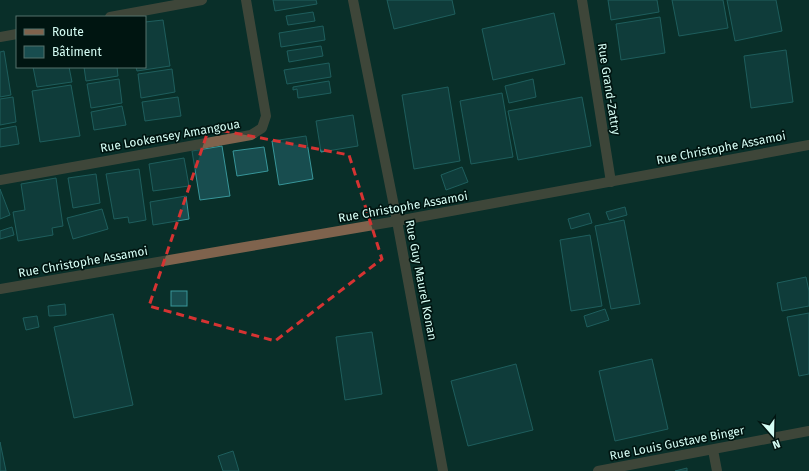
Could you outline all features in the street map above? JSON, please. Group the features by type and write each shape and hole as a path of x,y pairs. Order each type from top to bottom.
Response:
{"street":[{"path":"115,16 202,0"},
{"name":"Rue Lookensey Amangoua","path":"0,180 251,135 262,128 266,116 246,0"},
{"name":"Rue Guy Maurel Konan","path":"354,0 397,221 443,471"},
{"name":"Rue Grand-Zattry","path":"582,0 611,182"},
{"path":"0,37 16,34"},
{"name":"Rue Christophe Assamoi","path":"0,290 397,221 809,145"},
{"name":"Rue Louis Gustave Binger","path":"598,471 809,431"},
{"path":"713,450 717,471"}],"highlighted area":[{"path":"209,128 349,155 382,259 275,341 149,306"}],"building":[{"path":"273,0 316,0 317,4 275,11"},
{"path":"387,0 452,0 455,14 394,29"},
{"path":"608,0 657,0 659,12 611,20"},
{"path":"672,0 723,0 728,28 679,36"},
{"path":"727,0 776,0 782,31 735,41"},
{"path":"313,12 315,21 288,25 286,16"},
{"path":"554,13 565,64 493,80 482,29"},
{"path":"660,17 665,53 621,60 616,24"},
{"path":"163,20 170,66 137,71 136,68 146,68 146,22"},
{"path":"323,26 325,40 281,47 279,33"},
{"path":"321,46 323,56 289,62 287,51"},
{"path":"786,50 793,102 751,108 744,56"},
{"path":"4,51 11,95 0,97 0,52"},
{"path":"329,63 331,77 287,84 284,70"},
{"path":"33,68 69,68 72,82 37,87"},
{"path":"84,68 117,68 118,76 86,81"},
{"path":"172,69 175,92 141,98 138,74"},
{"path":"119,79 122,103 91,108 87,84"},
{"path":"533,79 536,97 509,103 505,86"},
{"path":"329,81 331,93 298,98 297,89 293,90 293,87"},
{"path":"71,85 80,136 40,142 32,91"},
{"path":"448,87 460,161 414,169 402,95"},
{"path":"502,93 513,157 471,164 460,101"},
{"path":"13,97 16,122 0,125 0,99"},
{"path":"178,97 181,116 145,121 142,102"},
{"path":"582,97 591,146 518,160 508,111"},
{"path":"122,106 126,125 94,130 91,112"},
{"path":"353,115 358,146 321,152 316,121"},
{"path":"16,126 19,144 0,147 0,129"},
{"path":"306,136 313,179 279,185 272,141"},
{"path":"222,146 230,196 200,200 192,151"},
{"path":"264,147 268,171 237,176 233,151"},
{"path":"184,158 189,186 153,191 149,164"},
{"path":"462,167 468,182 446,190 441,175"},
{"path":"139,169 146,220 129,223 128,217 114,219 106,174"},
{"path":"96,174 100,203 73,208 68,178"},
{"path":"56,178 63,226 52,228 53,235 18,241 13,212 25,210 21,184"},
{"path":"0,189 10,215 0,219"},
{"path":"186,196 189,219 153,225 150,202"},
{"path":"625,207 627,215 609,220 606,212"},
{"path":"102,209 108,229 73,239 67,218"},
{"path":"589,213 592,223 571,229 568,219"},
{"path":"624,220 640,304 611,309 595,226"},
{"path":"12,227 14,235 0,239 0,231"},
{"path":"590,235 602,306 571,311 560,240"},
{"path":"806,277 809,291 809,306 782,311 777,283"},
{"path":"171,291 187,291 187,306 171,306"},
{"path":"65,304 66,315 49,316 48,306"},
{"path":"605,309 609,320 587,327 584,316"},
{"path":"809,313 809,374 799,376 787,317"},
{"path":"113,314 133,405 74,418 54,327"},
{"path":"37,316 39,327 26,330 23,318"},
{"path":"372,332 382,394 345,400 336,337"},
{"path":"652,359 668,429 615,441 599,371"},
{"path":"516,364 533,430 468,446 451,381"},
{"path":"0,442 6,471 0,471"},
{"path":"233,451 239,471 223,471 218,456"},
{"path":"687,468 687,471 675,471"}]}
